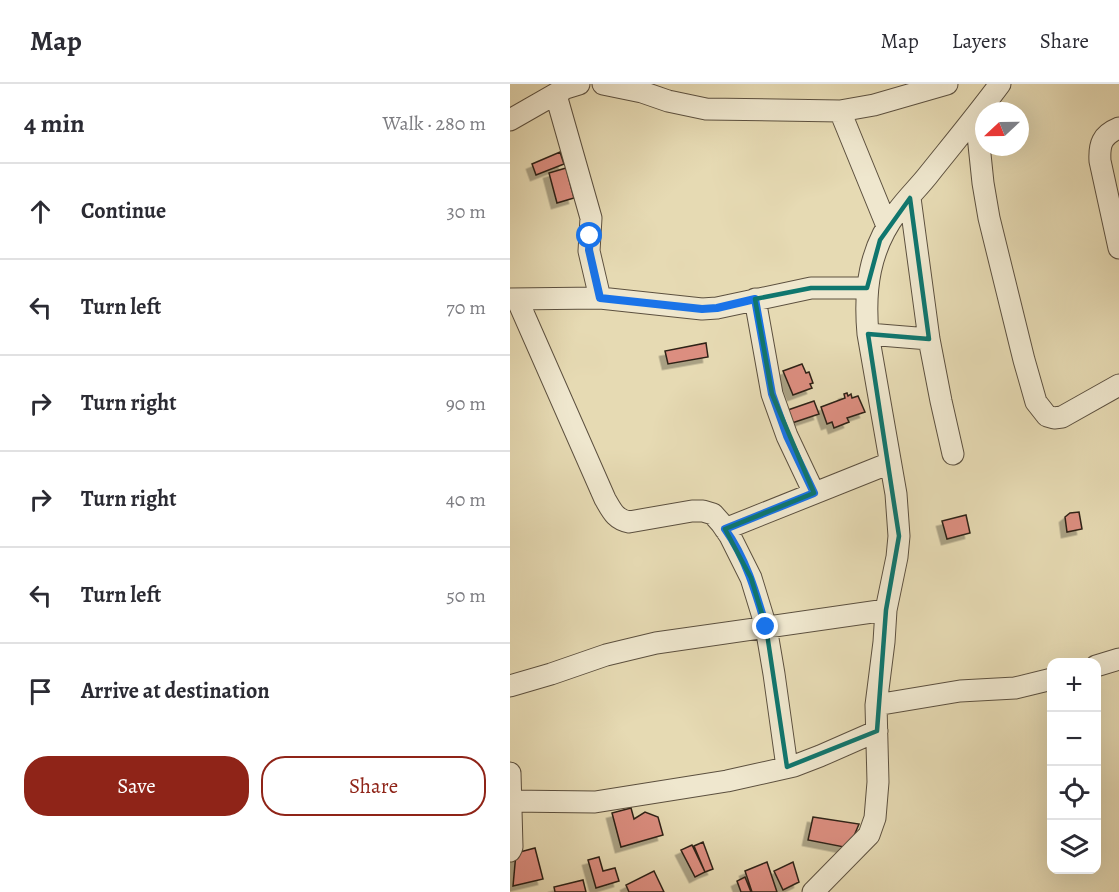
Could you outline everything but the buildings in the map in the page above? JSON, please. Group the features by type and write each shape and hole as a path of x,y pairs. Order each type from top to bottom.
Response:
{"street":[{"path":"510,120 566,88 579,84"},
{"path":"603,84 706,109 840,111 874,105 947,84"},
{"path":"986,102 1000,84"},
{"path":"556,95 591,218 589,250 600,298"},
{"path":"840,111 887,226"},
{"path":"812,890 868,835 875,818 878,771 876,705 886,610 899,536 896,495 868,334 866,309 871,265 880,240 897,211 975,117"},
{"path":"1119,128 1111,131 1104,138 1099,149 1119,248"},
{"path":"981,156 989,218 1036,402 1047,416 1062,417 1119,385"},
{"path":"910,198 929,339 940,401 953,454"},
{"path":"786,767 766,627 751,578 730,536 713,514 702,511 629,522 620,520 614,514 605,499 514,299 600,298 702,309 717,308 811,288 867,288"},
{"path":"755,299 772,394 787,436 814,493"},
{"path":"868,334 929,339"},
{"path":"725,529 890,463"},
{"path":"510,686 606,655 656,643 886,610"},
{"path":"1101,664 1119,659"},
{"path":"876,705 949,692 1015,688 1047,680"},
{"path":"511,801 595,802 727,782 820,756 877,731"},
{"path":"510,773 512,847 510,851"}],"highlighted area":[{"path":"910,198 929,339 868,334 899,536 886,610 877,731 787,767 766,627 751,578 725,529 814,493 772,394 755,299 811,288 867,288 880,240"}],"route":[{"path":"590,236 589,250 600,298 702,309 755,299 772,394 787,436 814,493 725,529 751,578 766,627"}]}
